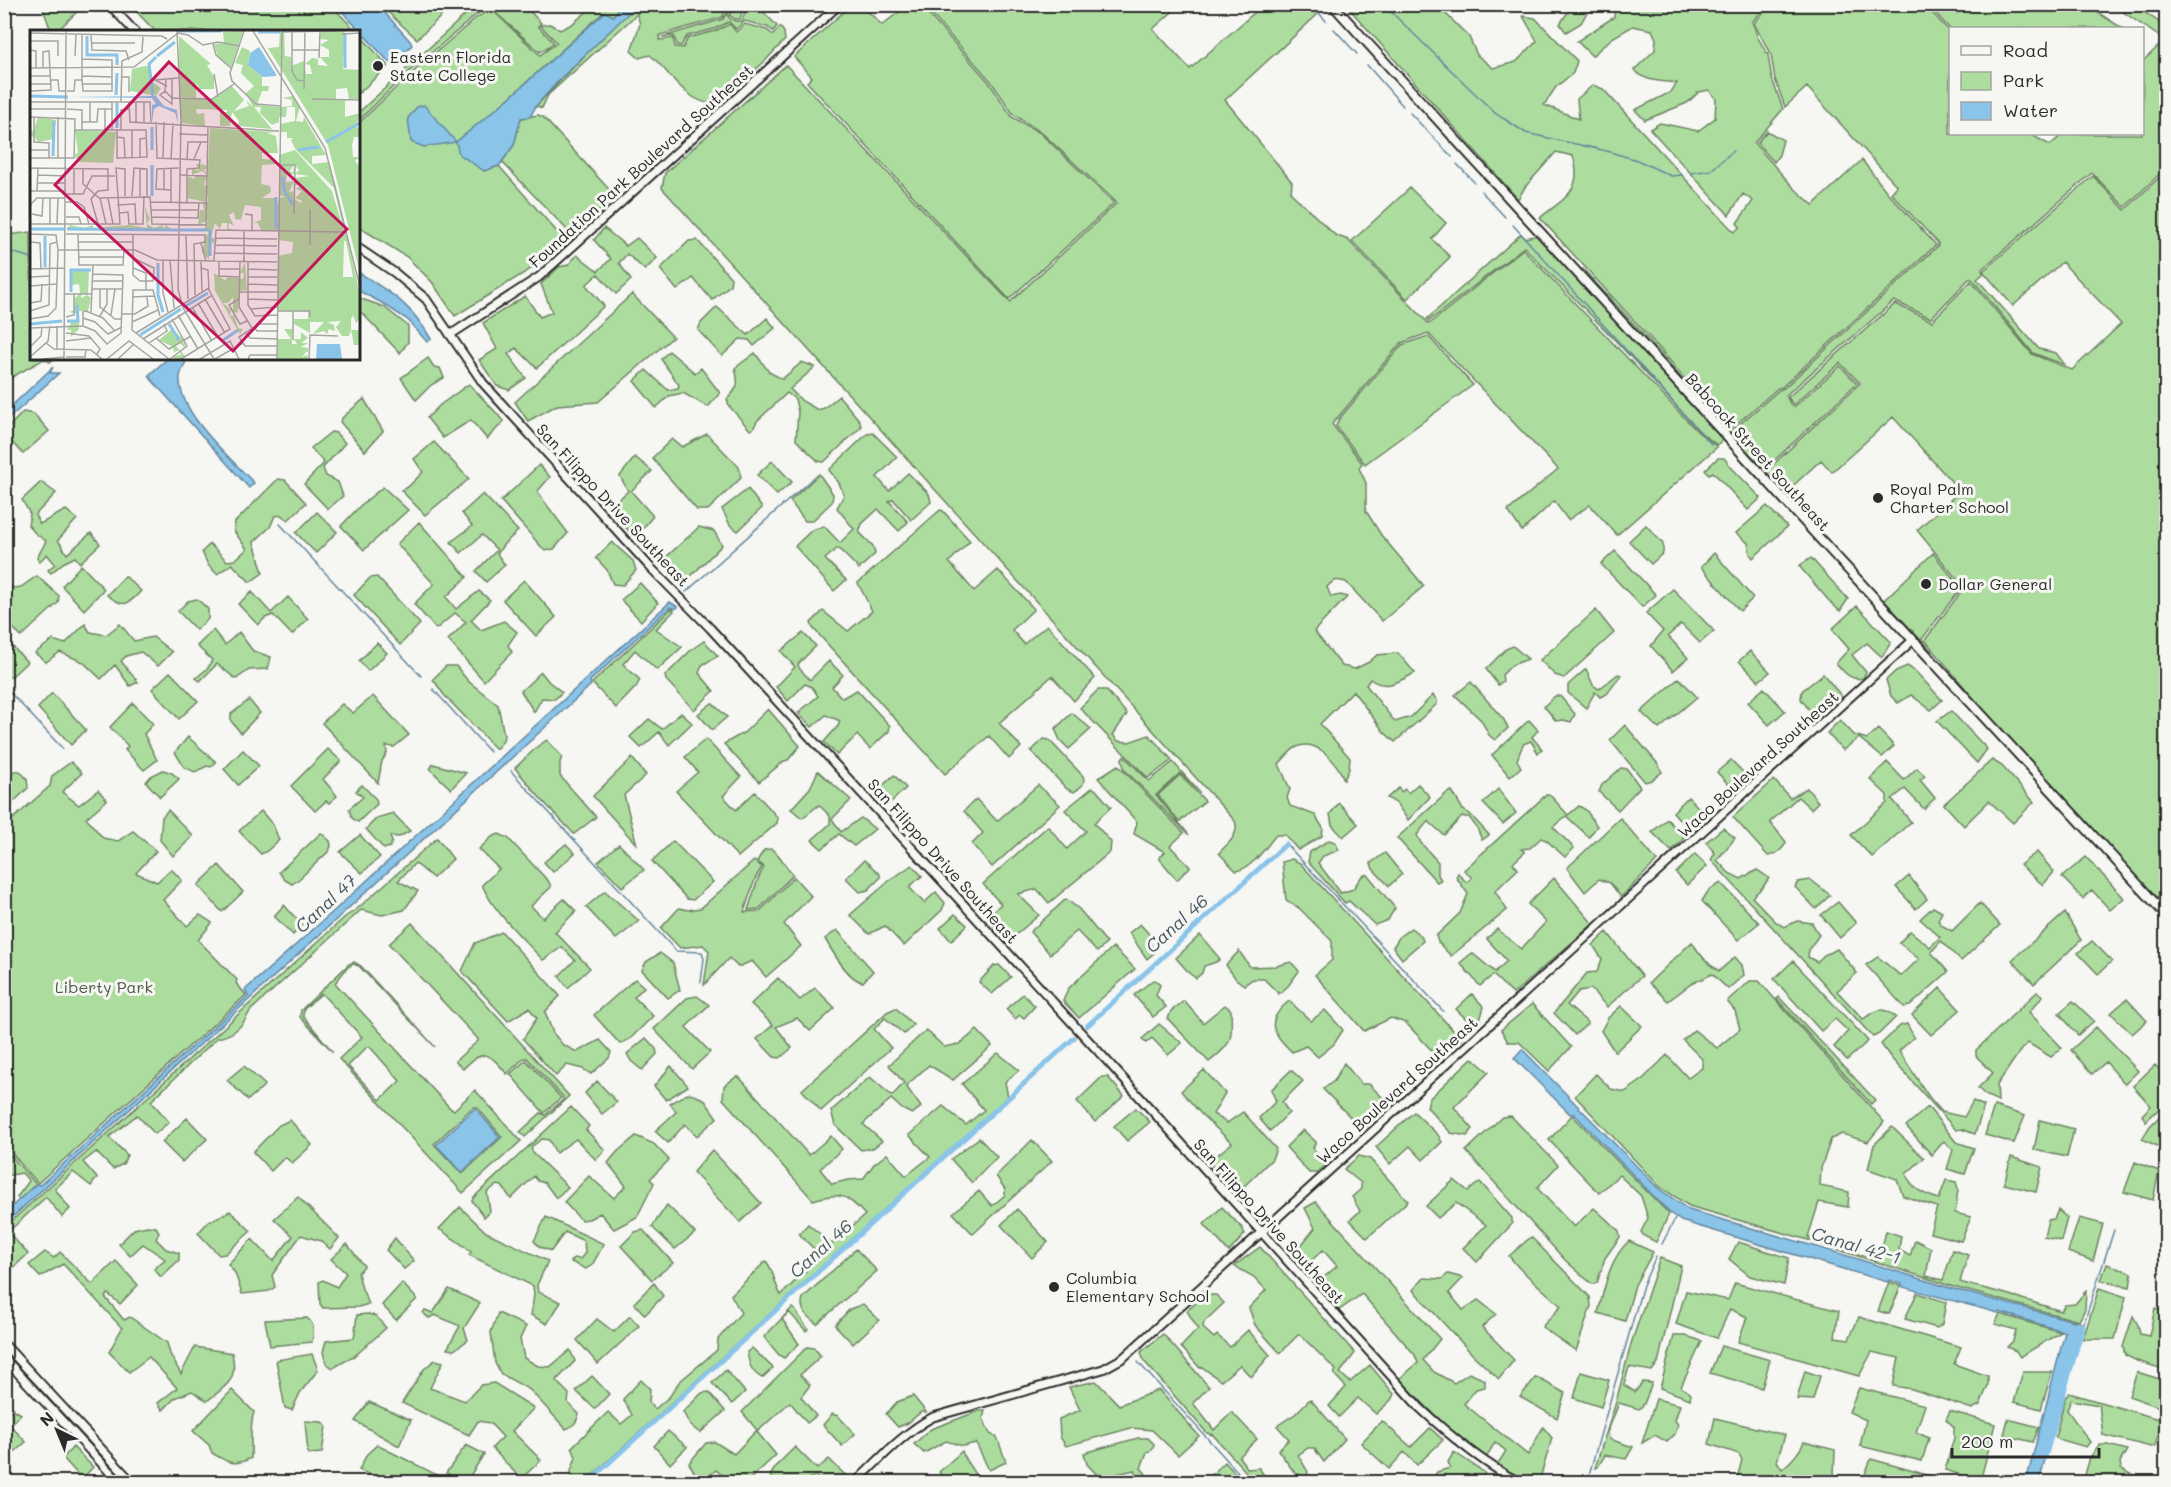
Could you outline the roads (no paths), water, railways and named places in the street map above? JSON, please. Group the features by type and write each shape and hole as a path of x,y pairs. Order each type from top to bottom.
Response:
{"main road":[{"name":"Babcock Street Southeast","path":"1332,4 2166,915"}],"street":[{"path":"109,4 133,30"},
{"name":"Foundation Park Boulevard Southeast","path":"450,335 539,278 840,4"},
{"name":"San Filippo Drive Southeast","path":"360,249 416,289 436,312 483,383 650,567 731,650 1420,1408 1454,1439 1485,1462 1519,1482"},
{"name":"Waco Boulevard Southeast","path":"856,1482 904,1437 933,1417 1103,1369 1123,1358 1913,640"},
{"path":"4,1344 132,1482"},
{"path":"4,1358 119,1482"}],"water":[{"path":"336,5 378,5 412,45 393,63 389,62"},
{"path":"618,5 637,5 562,77 536,106 530,117 521,118 514,145 499,166 484,171 459,154 456,142 605,12 613,16"},
{"path":"424,105 456,142 424,147 411,142 408,118 417,107"},
{"path":"360,273 391,293 408,308 431,339 427,342 408,320 360,292"},
{"path":"166,360 187,360 180,376 181,390 187,405 207,434 254,483 249,488 151,379 149,375"},
{"path":"53,367 50,373 59,373 5,422 5,412"},
{"path":"670,602 678,607 675,609 670,607 590,681 591,685 5,1224 5,1213 36,1184 40,1185 248,996 245,990"},
{"path":"1522,1049 1658,1188 1689,1210 1953,1289 2082,1323 2039,1482 2026,1482 2065,1332 1681,1221 1671,1214 1574,1114 1570,1114 1514,1058"},
{"path":"475,1108 500,1137 462,1172 436,1145"}],"waterway":[{"path":"1311,4 1326,21"},
{"path":"1383,4 1495,113 1526,133 1607,151 1637,160 1671,176 1682,175"},
{"path":"1334,29 1357,54"},
{"path":"1367,65 1403,106"},
{"path":"1410,113 1452,157"},
{"path":"1691,173 1711,170 1733,151"},
{"path":"1457,164 1474,182"},
{"path":"1481,191 1505,217"},
{"path":"1513,225 1711,444"},
{"path":"4,250 30,257"},
{"path":"686,592 814,477"},
{"path":"280,524 421,676"},
{"path":"4,686 63,749"},
{"path":"433,689 490,752"},
{"path":"511,771 676,951 702,952 704,959 701,982"},
{"path":"1286,844 1443,1011"},
{"name":"Canal 46","path":"1087,1026 1286,844"},
{"name":"Canal 46","path":"588,1482 1074,1038"},
{"path":"1662,1244 1676,1217"},
{"path":"2083,1326 2114,1230"},
{"path":"1587,1482 1643,1285 1656,1256"},
{"name":"Canal 42-1","path":"2045,1457 2083,1326 2076,1324"},
{"path":"1138,1362 1247,1482"},
{"path":"884,1473 892,1482"}],"place":[{"name":"Eastern Florida State College","path":"378,66"},
{"name":"Royal Palm Charter School","path":"1878,498"},
{"name":"Dollar General","path":"1926,584"},
{"name":"Columbia Elementary School","path":"1054,1287"}],"water label":[{"name":"Canal 47","path":"326,904"}],"park label":[{"name":"Liberty Park","path":"104,987"}]}
